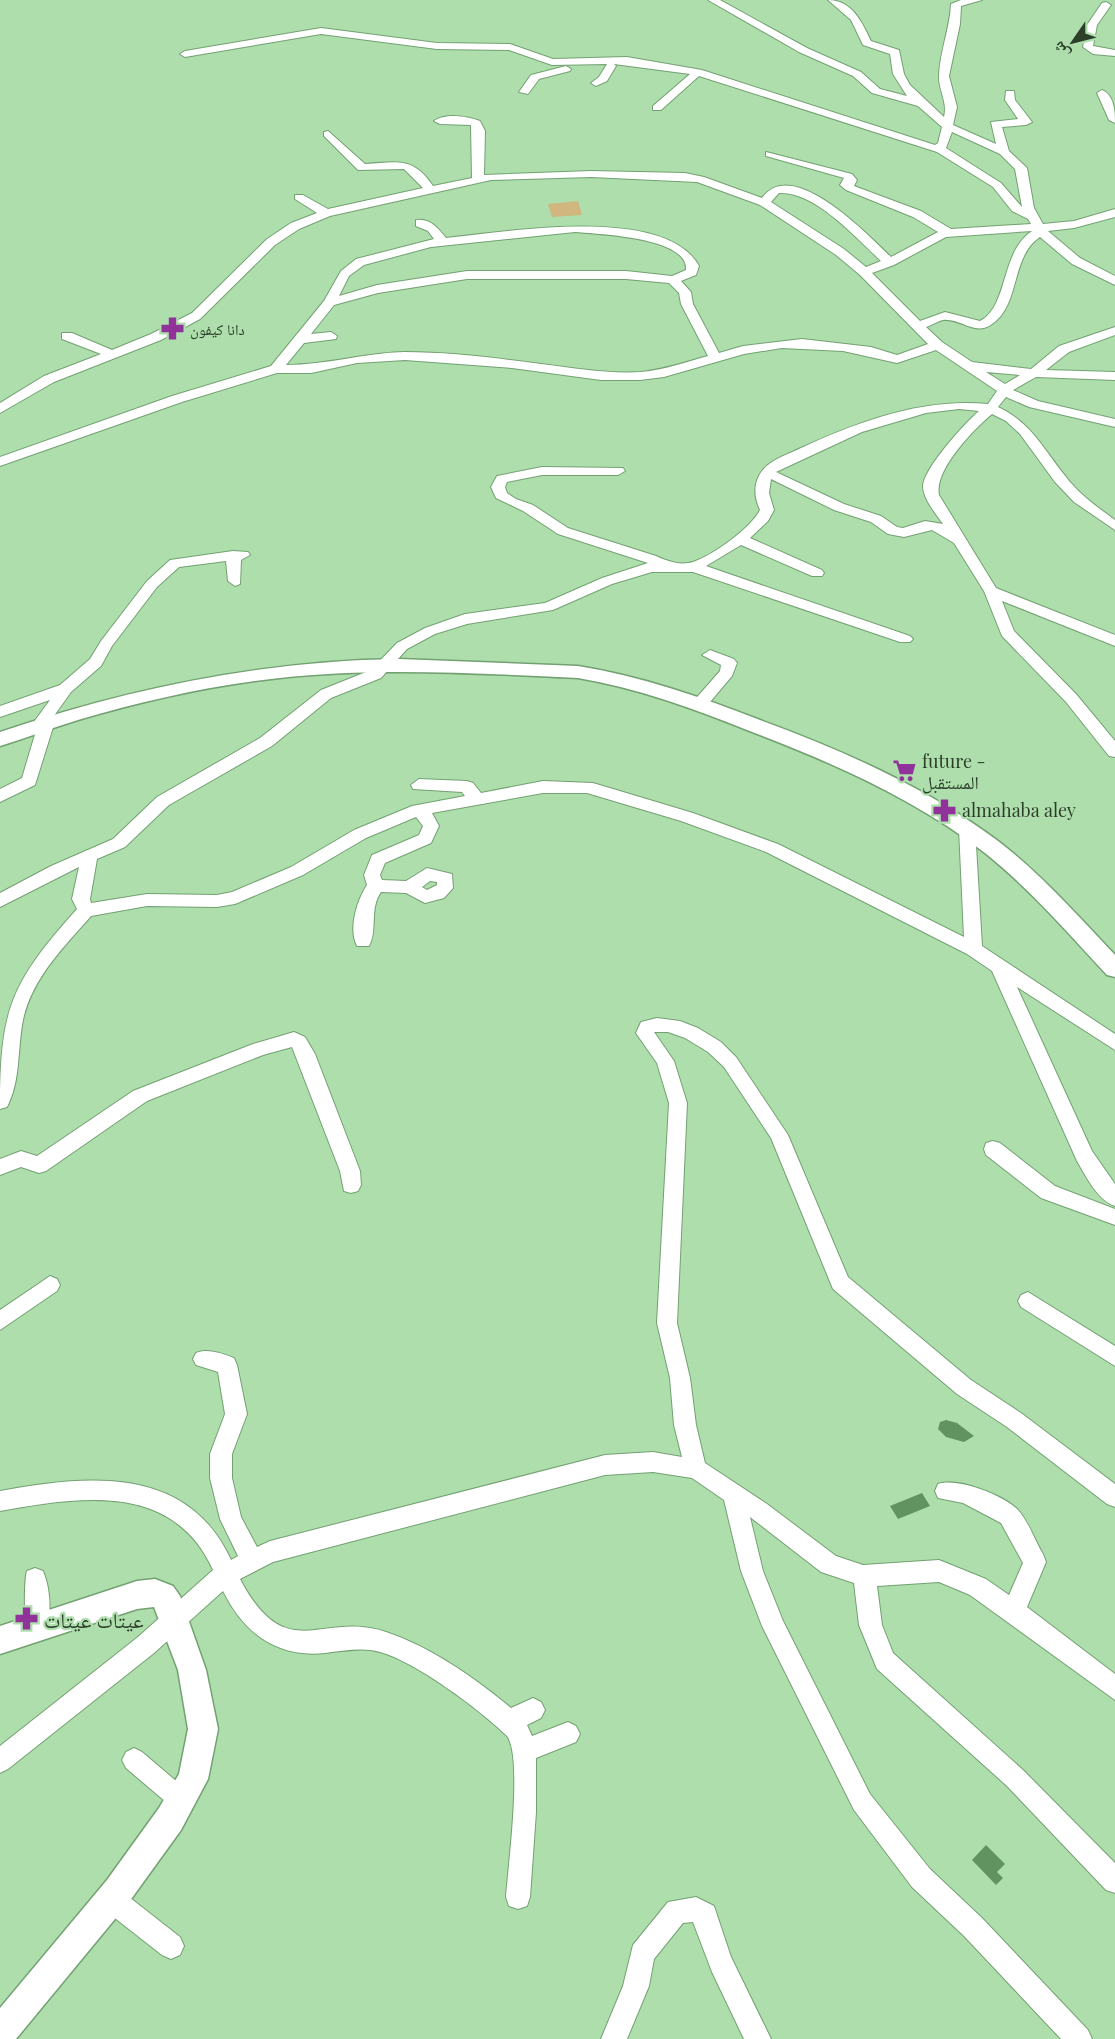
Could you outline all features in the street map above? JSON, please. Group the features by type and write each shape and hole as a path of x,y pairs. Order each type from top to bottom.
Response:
{"main road":[{"path":"0,739 169,690 290,671 384,666 578,672 642,685 804,743 910,794 967,829 994,849 1055,906 1115,969"},
{"path":"0,1640 146,1593 163,1596 175,1621 192,1670 203,1729 193,1779 170,1819 111,1899 0,2033"}],"street":[{"path":"713,0 803,51 845,68 876,91 922,104"},
{"path":"833,0 855,18 867,43 895,52 896,74 912,96 949,127 1004,152 1017,162 1023,172 1028,208 1037,225 1034,234 1019,254 1007,277 999,309 990,321 977,325 945,316 919,326"},
{"path":"185,54 321,31 437,46 510,47 552,62 627,60 698,72 821,108 929,148 938,148 943,145 952,107 944,76 955,24 956,4 977,0"},
{"path":"1106,5 1092,25 1088,47 1097,52 1115,53"},
{"path":"524,92 530,79 544,73 611,66 627,60"},
{"path":"596,83 603,79 611,66"},
{"path":"657,108 698,72"},
{"path":"1004,152 995,124 1026,122 1010,100 1010,93"},
{"path":"1102,93 1115,120"},
{"path":"440,121 467,120 476,123 479,131 478,179"},
{"path":"328,134 362,168 401,163 420,174 430,190"},
{"path":"938,148 997,185 1016,208 1076,261 1115,281"},
{"path":"770,154 848,176 851,180 846,185 850,188 917,214 949,233"},
{"path":"0,409 38,384 114,355 196,316 271,243 295,226 326,213 478,179 520,175 685,176 717,184 764,203 810,231 864,272 937,345 1005,390 1034,404 1115,423"},
{"path":"764,203 771,193 782,189 811,197 838,216 890,262"},
{"path":"299,197 326,213"},
{"path":"864,272 890,262 934,237 949,233 1037,225 1065,226 1115,213"},
{"path":"420,223 432,228 442,241"},
{"path":"276,369 303,339 330,302 342,277 351,266 410,246 575,228 640,236 673,245 690,258 693,266 692,272 673,280 626,275 487,280 467,275 372,290 330,302"},
{"path":"673,280 685,292 687,304 716,363"},
{"path":"361,302 374,297 372,290"},
{"path":"1115,331 1064,349 1034,373 1005,390 992,407 970,426 936,472 930,485 932,495 991,591 1007,633 1071,698 1115,752"},
{"path":"67,336 114,355"},
{"path":"303,339 331,336"},
{"path":"0,462 177,399 276,369 311,369 357,359 405,356 640,376 659,374 683,366 716,363 762,346 802,343 871,351 897,359 937,345"},
{"path":"573,372 578,357"},
{"path":"93,362 122,367"},
{"path":"965,365 1034,373 1115,376"},
{"path":"694,567 740,538 765,516 767,510 761,498 764,476 785,461 846,433 919,411 956,405 992,407 1021,428 1060,480 1080,500 1115,526"},
{"path":"618,471 518,474 502,479 498,487 501,495 528,508 563,531 651,559 663,565"},
{"path":"776,476 839,507 876,519 893,531 904,532 925,525 936,526 960,541"},
{"path":"740,538 817,573"},
{"path":"0,796 29,781 42,725 66,688 96,662 106,644 152,584 175,563 238,555 235,581"},
{"path":"0,901 57,870 89,858 118,843 163,801 266,742 326,694 376,674 402,646 454,622 548,607 616,578 663,565 694,567 905,639"},
{"path":"991,591 1115,640"},
{"path":"699,704 727,672 729,663 710,655"},
{"path":"0,712 66,688"},
{"path":"419,785 466,787 477,799"},
{"path":"0,1102 9,1074 14,1021 20,1001 33,976 50,952 86,910 147,900 217,901 236,898 297,871 360,834 418,810 564,786 587,787 621,796 757,841 973,949 1115,1043"},
{"path":"376,886 372,875 378,859 425,839 431,833 432,826 429,819 418,810"},
{"path":"967,829 973,949"},
{"path":"86,910 81,899 89,858"},
{"path":"363,941 364,915 370,893 376,886 409,886"},
{"path":"999,966 1084,1155 1097,1177 1115,1198"},
{"path":"696,1469 685,1425 680,1378 667,1323 678,1103 672,1077 665,1061 645,1034 647,1027 660,1023 694,1035 723,1054 730,1062 779,1135 840,1283 964,1387 1014,1420 1115,1497"},
{"path":"0,1167 21,1159 39,1165 140,1096 259,1049 294,1039 299,1042 306,1054 350,1171 351,1185"},
{"path":"993,1149 1048,1192 1115,1217"},
{"path":"0,1321 50,1285"},
{"path":"1028,1300 1115,1357"},
{"path":"203,1359 227,1365 236,1414 221,1454 221,1478 231,1519 252,1561"},
{"path":"0,1761 175,1621 224,1575 270,1552 605,1466 653,1462 696,1469 829,1564 863,1576 939,1571 978,1587 1014,1611 1115,1688"},
{"path":"0,1502 52,1492 104,1487 149,1497 178,1512 196,1526 213,1546 232,1592 257,1622 271,1633 286,1641 323,1642 369,1639 393,1646 436,1669 509,1722 521,1735 524,1751 523,1839 518,1897"},
{"path":"946,1491 966,1493 1009,1516 1035,1562 1014,1611"},
{"path":"733,1494 752,1571 773,1626 799,1682 862,1802 921,1878 973,1927 1078,2039"},
{"path":"863,1576 868,1590 868,1617 873,1638 885,1660 1014,1778 1115,1881"},
{"path":"35,1579 38,1601 36,1629"},
{"path":"509,1722 533,1710"},
{"path":"524,1751 568,1734"},
{"path":"134,1761 181,1800"},
{"path":"111,1899 171,1946"},
{"path":"614,2039 636,1986 642,1954 677,1911 696,1909 705,1915 711,1940 727,1978 758,2039"}],"shaded area":[{"path":"578,201 582,215 552,217 548,204"},
{"path":"946,1420 957,1423 974,1436 964,1442 946,1437 938,1429 940,1422"},
{"path":"922,1493 930,1506 898,1519 890,1506"},
{"path":"986,1845 1005,1864 997,1872 1003,1878 996,1885 972,1860"}],"place":[{"name":"دانا كيفون","path":"172,329"},
{"name":"future - المستقبل","path":"904,771"},
{"name":"almahaba aley","path":"944,810"},
{"name":"عيتات عيتات","path":"26,1619"}]}
